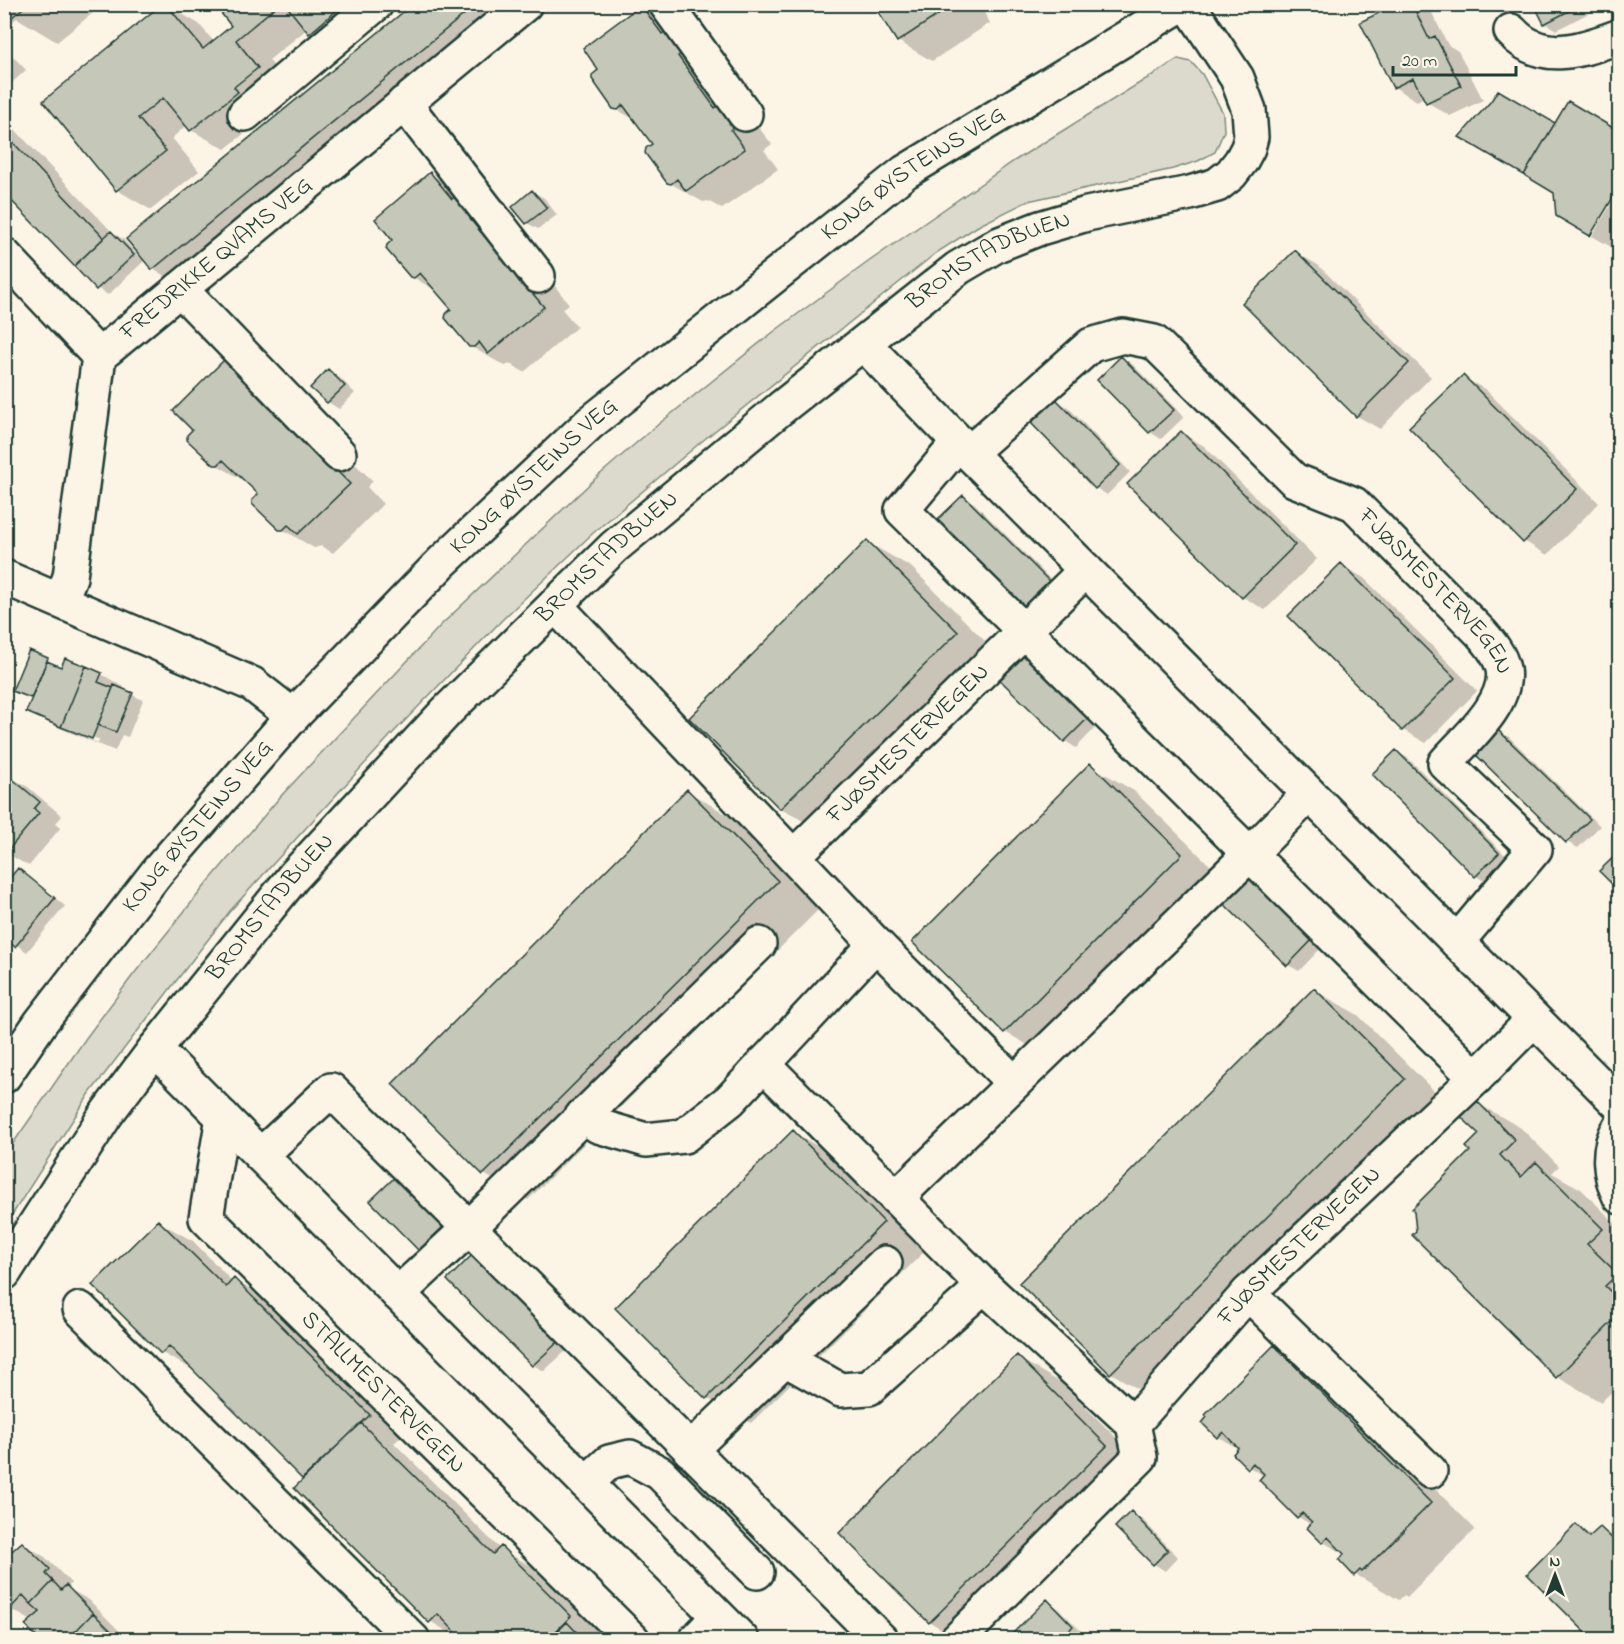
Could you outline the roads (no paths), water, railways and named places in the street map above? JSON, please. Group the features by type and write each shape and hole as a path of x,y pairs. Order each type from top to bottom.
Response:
{"street":[{"path":"245,114 376,4"},
{"name":"FREDRIKKE QVAMS VEG","path":"61,600 70,577 99,356 525,4"},
{"path":"666,4 745,114"},
{"name":"KONG ØYSTEINS VEG","path":"4,1076 41,1022 157,872 293,716 442,562 599,415 904,172 1182,4"},
{"name":"BROMSTADBUEN","path":"4,1272 107,1113 155,1049 294,876 447,711 614,547 781,408 958,268 997,244 1087,214 1190,193 1217,184 1231,174 1248,148 1251,137 1249,110 1236,78 1188,4"},
{"path":"1511,31 1521,43 1535,49 1555,51 1573,51 1591,47 1620,36"},
{"path":"404,103 538,276"},
{"path":"4,255 99,356"},
{"path":"180,289 339,454"},
{"name":"FJØSMESTERVEGEN","path":"1457,942 1535,849 1445,763 1491,711 1502,691 1503,669 1496,651 1354,504 1294,480 1154,342 1123,336 1091,345 964,448 902,510 1476,1078"},
{"path":"864,344 964,448 1620,1105"},
{"name":"FJØSMESTERVEGEN","path":"794,856 1086,570"},
{"path":"4,577 252,684 293,716"},
{"path":"555,605 876,944 1014,1083"},
{"path":"896,1198 1309,794"},
{"path":"398,1294 469,1228 759,944"},
{"path":"584,1115 598,1126 646,1140 684,1137 730,1100 876,944"},
{"name":"FJØSMESTERVEGEN","path":"1133,1424 1248,1293 1476,1078 1534,1019"},
{"path":"155,1049 586,1483 707,1628 742,1640"},
{"path":"763,1064 984,1287 1133,1424 1140,1457 957,1640"},
{"path":"261,1155 331,1090 881,1640"},
{"name":"STALLMESTERVEGEN","path":"223,1117 206,1218 633,1640"},
{"path":"1620,1127 1616,1132 1610,1154 1611,1175 1620,1197"},
{"path":"690,1450 885,1263"},
{"path":"785,1359 840,1390 869,1388 984,1287"},
{"path":"1248,1293 1430,1471"},
{"path":"80,1309 413,1640"},
{"path":"586,1483 609,1462 630,1457 660,1473 757,1572"}]}
